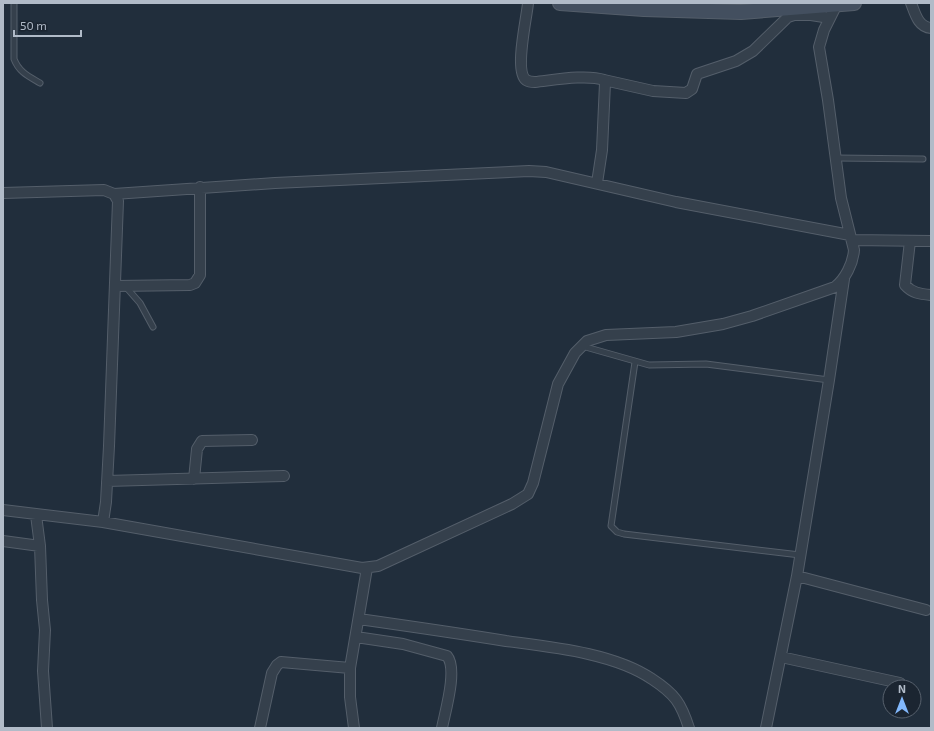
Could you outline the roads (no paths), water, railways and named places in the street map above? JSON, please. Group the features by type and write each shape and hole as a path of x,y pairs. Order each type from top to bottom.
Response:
{"main road":[{"path":"560,3 644,9 741,12 854,3"}],"street":[{"path":"528,3 521,44 522,73 524,78 535,82 580,78 604,80 653,91 686,93 692,89 697,74 729,63 748,54 760,45 788,17 800,14 830,18"},
{"path":"911,3 921,24 925,27 931,28"},
{"path":"766,728 797,576 830,380 844,279 854,256 851,238 842,208 819,46 837,4"},
{"path":"597,183 602,150 604,80"},
{"path":"3,193 104,190 114,194 200,187 529,171 553,173 676,202 851,238 931,241"},
{"path":"120,286 190,285 198,279 200,266 200,187"},
{"path":"103,522 120,286 118,201 114,194"},
{"path":"910,241 905,285 915,293 931,295"},
{"path":"3,510 103,522 367,568 386,563 488,516 528,494 533,483 558,384 581,346 593,338 606,335 676,332 735,321 828,290 844,279"},
{"path":"194,479 197,448 202,441 252,440"},
{"path":"107,481 284,476"},
{"path":"36,514 40,546 42,600 46,630 44,679 47,728"},
{"path":"3,541 40,546"},
{"path":"354,728 350,697 350,668 367,568"},
{"path":"797,576 926,610"},
{"path":"359,619 557,648 609,660 640,672 665,688 682,707 689,728"},
{"path":"356,637 403,644 447,656 451,664 451,675 442,728"},
{"path":"781,657 882,679"},
{"path":"260,728 272,673 277,664 281,662 350,668"}],"lane":[{"path":"14,3 14,59 17,66 23,73 40,83"},
{"path":"836,158 923,159"},
{"path":"120,286 140,303 153,328"},
{"path":"581,346 635,362 660,366 706,364 830,380"},
{"path":"635,362 611,526 617,532 624,534 800,556"}]}
